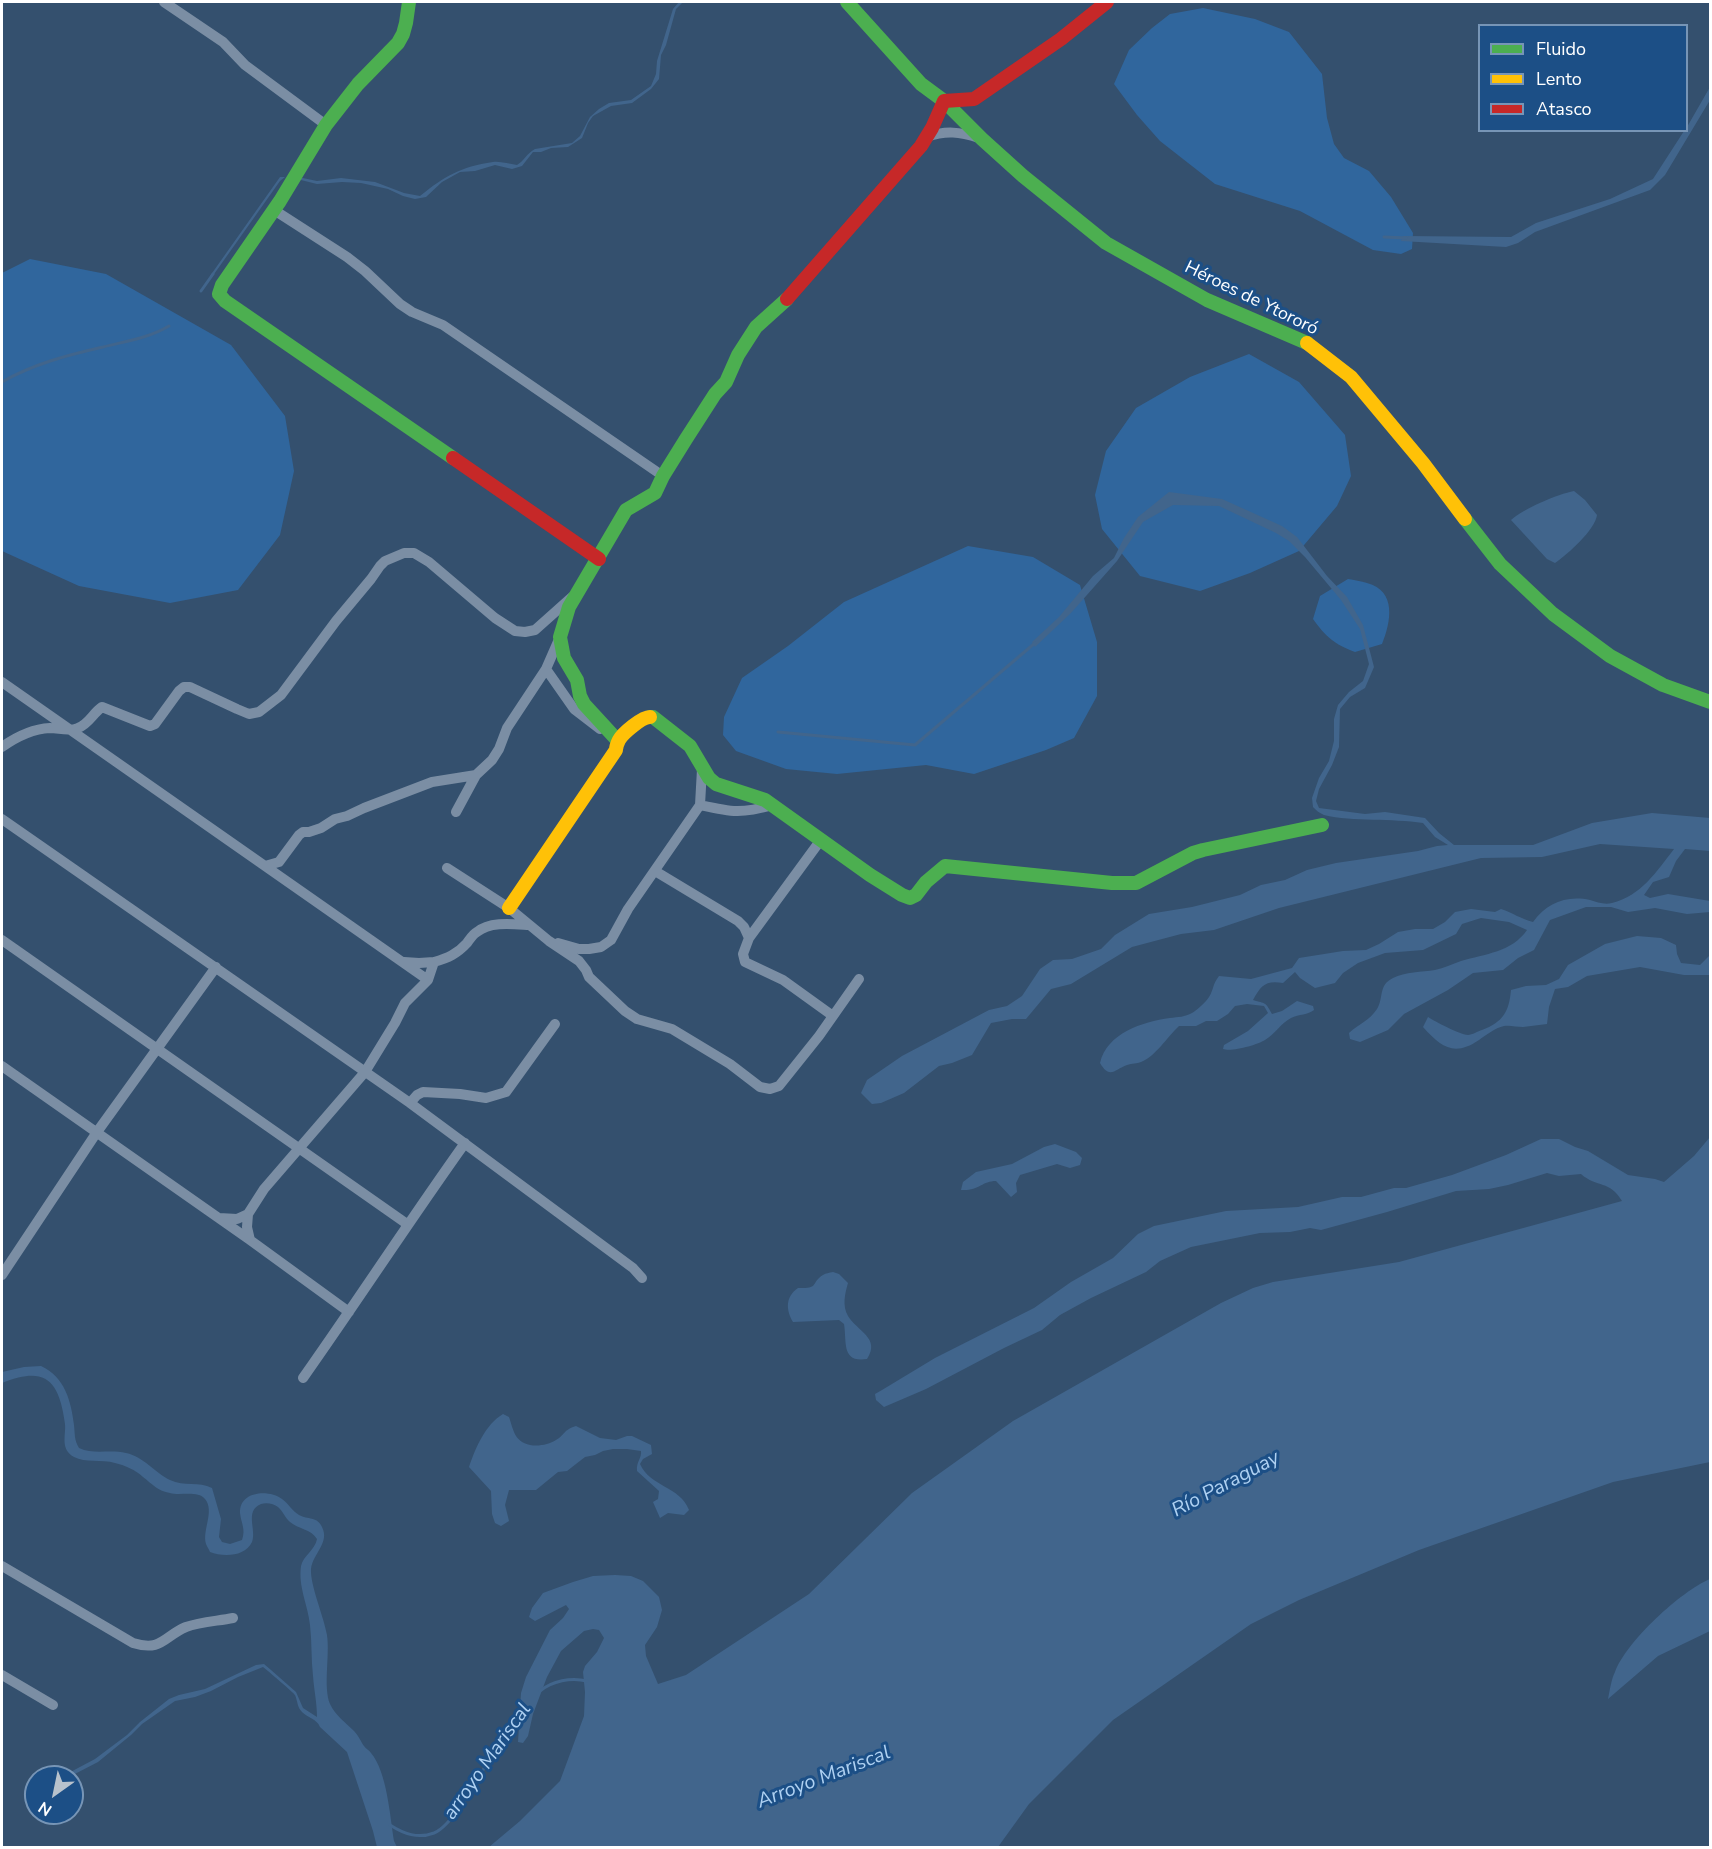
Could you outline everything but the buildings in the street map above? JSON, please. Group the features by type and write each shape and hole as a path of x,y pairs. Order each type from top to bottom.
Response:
{"street":[{"path":"164,2 223,42 245,65 326,124"},
{"path":"409,2 406,23 398,44 358,84 326,124 274,210 222,285 219,294 225,302 599,559"},
{"name":"Héroes de Ytororó","path":"847,2 921,84 944,101 982,140 1023,176 1106,243 1207,300 1309,344 1351,377 1423,463 1500,564 1553,614 1611,656 1663,685 1710,702"},
{"path":"456,812 476,775 492,760 499,749 507,728 546,669 576,594 599,559 626,510 655,493 663,476 715,394 726,382 738,355 756,327 786,300 927,137 944,101 974,99 1060,39 1107,2"},
{"path":"927,137 953,132 982,140"},
{"path":"274,210 347,257 400,304 412,312 443,325 663,476"},
{"path":"2,747 37,730 49,728 72,730 83,726 102,707 150,726 155,724 184,687 190,687 218,702 249,714 259,712 281,695 380,566 404,553 414,553 429,562 495,618 515,631 535,630 576,594"},
{"path":"560,637 560,647 578,680 580,696 584,704 618,741"},
{"path":"546,669 574,709 618,741"},
{"path":"2,682 428,980"},
{"path":"509,908 616,750 618,741 645,717 653,717 685,741 695,752 709,778 716,784 765,800 870,875 910,898 916,895 926,882 945,866 1100,882 1136,883 1193,853 1322,825"},
{"path":"549,941 579,949 601,947 611,940 628,909 700,805 702,764"},
{"path":"265,866 279,862 303,832 316,830 336,819 432,782 476,775"},
{"path":"700,805 736,812 746,812 773,805"},
{"path":"2,819 410,1103 633,1268 642,1278"},
{"path":"820,841 749,938 743,954 745,962 783,980 833,1016"},
{"path":"447,868 509,908 549,941 579,961 589,977 625,1011 651,1024 672,1029 730,1064 760,1087 770,1089 779,1086 860,979"},
{"path":"655,871 738,921 749,938"},
{"path":"402,962 434,962 453,956 477,931 486,927 529,925"},
{"path":"2,940 407,1224"},
{"path":"218,1218 242,1218 248,1214 264,1189 365,1072 405,1003 428,980 434,962"},
{"path":"2,1275 97,1132 216,967"},
{"path":"410,1103 423,1092 486,1098 506,1092 555,1023"},
{"path":"2,1066 350,1312"},
{"path":"303,1378 465,1143"},
{"path":"248,1214 247,1227 250,1240"},
{"path":"2,1566 133,1643 142,1646 164,1642 189,1626 234,1618"},
{"path":"2,1675 53,1705"}],"shaded area":[{"path":"1203,8 1255,19 1289,32 1322,74 1327,118 1334,144 1344,158 1369,171 1391,197 1413,233 1412,249 1401,254 1373,250 1300,211 1215,184 1160,141 1137,115 1114,84 1129,50 1170,14"},
{"path":"30,259 106,274 231,345 285,416 294,471 280,535 238,590 170,603 79,586 2,551 2,273"},
{"path":"1249,354 1299,382 1345,435 1351,476 1337,506 1299,551 1250,573 1200,591 1140,576 1102,529 1095,495 1106,451 1136,408 1190,377"},
{"path":"968,546 1033,557 1080,585 1097,642 1097,696 1074,738 1046,750 974,774 926,765 837,774 786,769 736,751 723,735 724,717 742,678 788,646 844,602"},
{"path":"1348,579 1377,587 1387,600 1388,626 1382,644 1355,652 1331,639 1313,619 1320,596"}],"water":[{"path":"679,2 683,2 676,9 661,55 659,79 651,89 632,103 611,106 593,116 582,138 568,147 533,152 522,166 512,169 495,165 475,171 460,172 442,182 426,197 415,199 388,189 361,183 317,184 297,179 298,177 317,181 341,178 375,182 404,193 420,196 445,178 462,170 493,162 517,165 535,149 572,143 580,136 590,117 599,109 609,103 631,100 651,86 673,9"},
{"path":"1710,87 1710,100 1665,175 1650,190 1535,232 1518,243 1506,247 1401,241 1403,236 1511,237 1536,223 1610,199 1653,179 1683,132 1688,132 1688,125"},
{"path":"280,177 285,177 212,277 210,276"},
{"path":"1574,491 1597,515 1586,534 1555,563 1547,559 1511,520 1541,503"},
{"path":"1169,492 1222,499 1282,526 1297,537 1327,576 1347,597 1363,625 1374,667 1365,688 1350,697 1340,709 1339,747 1319,789 1316,801 1319,808 1365,814 1385,812 1425,818 1454,845 1533,845 1592,823 1652,813 1710,818 1710,851 1685,849 1676,861 1669,877 1653,882 1644,895 1650,898 1668,894 1710,901 1710,912 1687,914 1655,908 1628,912 1611,907 1586,907 1550,920 1534,950 1518,958 1503,970 1473,973 1448,990 1404,1014 1388,1030 1360,1042 1350,1039 1349,1033 1377,1009 1383,988 1388,981 1403,974 1435,970 1506,948 1527,930 1509,922 1481,918 1462,924 1456,934 1423,950 1385,953 1358,963 1343,973 1335,983 1315,988 1295,972 1283,983 1268,983 1253,1000 1265,1004 1272,1014 1282,1011 1297,1001 1313,1006 1314,1010 1291,1018 1269,1038 1256,1044 1238,1049 1223,1049 1224,1045 1248,1031 1268,1013 1264,1006 1247,1004 1235,1006 1217,1021 1206,1021 1196,1026 1179,1026 1152,1055 1139,1063 1129,1064 1110,1072 1100,1063 1110,1044 1127,1031 1137,1026 1194,1012 1208,999 1219,976 1251,979 1292,968 1299,958 1366,950 1398,932 1433,929 1455,912 1471,909 1495,912 1501,909 1533,922 1551,905 1565,900 1581,899 1612,903 1640,889 1674,849 1600,844 1542,857 1481,858 1279,908 1214,930 1181,934 1132,947 1071,984 1051,989 1026,1019 991,1023 972,1055 939,1066 904,1093 881,1103 872,1104 861,1093 867,1080 902,1056 989,1010 1007,1006 1022,996 1040,969 1053,960 1072,959 1101,949 1115,935 1149,914 1192,907 1240,895 1261,885 1285,880 1307,870 1336,863 1448,845 1435,837 1423,823 1335,817 1322,814 1313,807 1312,798 1319,778 1329,761 1334,741 1334,719 1338,705 1363,681 1369,664 1360,629 1341,600 1305,557 1289,541 1276,533 1219,506 1173,505 1143,522 1117,561 1071,613 1035,647 1032,642 1059,617 1093,576 1114,558 1138,517"},
{"path":"1637,936 1661,938 1676,945 1681,963 1700,965 1710,955 1710,975 1684,975 1640,967 1587,976 1568,987 1555,989 1549,1007 1547,1024 1523,1027 1504,1026 1462,1048 1455,1049 1442,1044 1423,1027 1428,1017 1464,1034 1470,1035 1482,1030 1500,1020 1504,1015 1509,1004 1511,990 1526,986 1546,985 1559,979 1568,965 1605,944"},
{"path":"1710,1137 1710,1462 1613,1482 1419,1550 1299,1600 1251,1624 1113,1720 1029,1804 998,1847 489,1847 520,1821 560,1781 584,1716 583,1672 604,1638 599,1630 584,1631 561,1651 547,1677 533,1714 528,1736 523,1743 518,1742 521,1693 526,1677 550,1630 569,1609 566,1605 535,1621 529,1617 532,1608 543,1593 593,1576 631,1576 643,1581 659,1597 662,1610 657,1627 645,1645 646,1656 658,1684 686,1675 809,1594 912,1493 1013,1421 1221,1303 1253,1288 1273,1282 1399,1262 1622,1201 1613,1190 1581,1174 1559,1176 1547,1173 1489,1189 1456,1191 1321,1230 1310,1228 1290,1232 1260,1233 1191,1247 1160,1261 1146,1272 1060,1315 1042,1330 926,1389 884,1407 876,1400 875,1394 935,1358 1034,1308 1071,1282 1113,1258 1138,1234 1154,1226 1226,1211 1298,1207 1342,1197 1361,1197 1394,1188 1406,1188 1452,1175 1541,1139 1559,1139 1588,1151 1628,1175 1664,1182 1694,1156"},
{"path":"1055,1144 1076,1152 1082,1158 1080,1165 1070,1168 1057,1164 1020,1175 1016,1183 1017,1192 1011,1197 996,1181 961,1190 963,1182 976,1172 1012,1164 1044,1147"},
{"path":"826,1273 839,1274 848,1283 845,1308 848,1316 870,1340 871,1352 867,1359 853,1358 849,1354 844,1324 839,1320 793,1322 791,1317 788,1304 791,1295 798,1288 812,1286"},
{"path":"41,1366 56,1376 61,1383 69,1399 75,1440 79,1448 90,1451 126,1453 138,1458 170,1480 212,1488 221,1519 219,1537 222,1542 230,1544 242,1540 244,1533 241,1506 249,1496 256,1494 276,1496 294,1512 320,1524 324,1538 312,1563 311,1576 327,1635 328,1697 335,1712 356,1733 381,1771 397,1847 377,1847 347,1752 317,1722 302,1712 295,1695 263,1667 211,1691 175,1701 142,1724 98,1762 84,1769 84,1765 127,1735 169,1699 205,1689 256,1665 264,1664 296,1692 303,1708 317,1717 310,1625 300,1574 302,1562 317,1539 311,1533 290,1522 278,1507 263,1503 253,1511 253,1537 249,1547 233,1554 221,1555 210,1552 205,1539 209,1509 202,1496 166,1492 155,1487 126,1466 74,1457 65,1446 65,1424 59,1396 54,1387 47,1380 29,1376 2,1383 2,1372"},
{"path":"503,1414 509,1417 515,1434 520,1440 529,1445 535,1446 551,1442 576,1426 600,1438 616,1440 632,1436 651,1445 652,1454 643,1459 640,1464 651,1478 679,1496 689,1510 684,1515 668,1513 660,1518 653,1502 658,1499 659,1491 637,1471 641,1451 613,1449 585,1457 567,1471 558,1472 536,1490 509,1490 505,1505 509,1521 501,1526 495,1523 492,1514 491,1491 469,1467 486,1430"},
{"path":"1710,1579 1710,1631 1658,1656 1608,1699 1612,1678 1630,1646 1684,1594"}],"waterway":[{"path":"1384,237 1406,238"},
{"path":"201,291 213,274"},
{"path":"2,382 51,361 145,336 169,326"},
{"path":"778,732 915,745 1035,643"},
{"name":"arroyo Mariscal","path":"540,1691 562,1681 575,1679 587,1681"},
{"name":"arroyo Mariscal","path":"390,1825 406,1833 422,1836 434,1833 445,1826 456,1813 512,1721 522,1709"}],"traffic: fast":[{"path":"409,2 406,23 398,43 358,84 326,125 280,201 222,285 219,294 225,301 453,458"},
{"path":"847,2 921,84 944,101 1023,176 1106,243 1207,300 1307,343"},
{"path":"618,741 584,704 577,680 564,658 560,637 569,607 626,510 655,493 686,439 715,394 726,382 738,355 756,327 787,299"},
{"path":"1465,519 1500,564 1553,614 1610,656 1663,685 1710,702"},
{"path":"650,717 690,746 709,778 716,784 765,800 870,875 910,898 916,895 926,882 945,866 1112,883 1136,883 1193,853 1322,825"}],"traffic: slow":[{"path":"1307,343 1351,377 1423,463 1465,519"},
{"path":"509,908 616,750 621,737 638,722 650,717"}],"traffic: jam":[{"path":"944,101 974,99 1061,39 1107,2"},
{"path":"787,299 921,146 944,101"},
{"path":"453,458 599,559"}],"water label":[{"name":"Río Paraguay","path":"1226,1485"},
{"name":"Arroyo Mariscal","path":"824,1778"}]}
